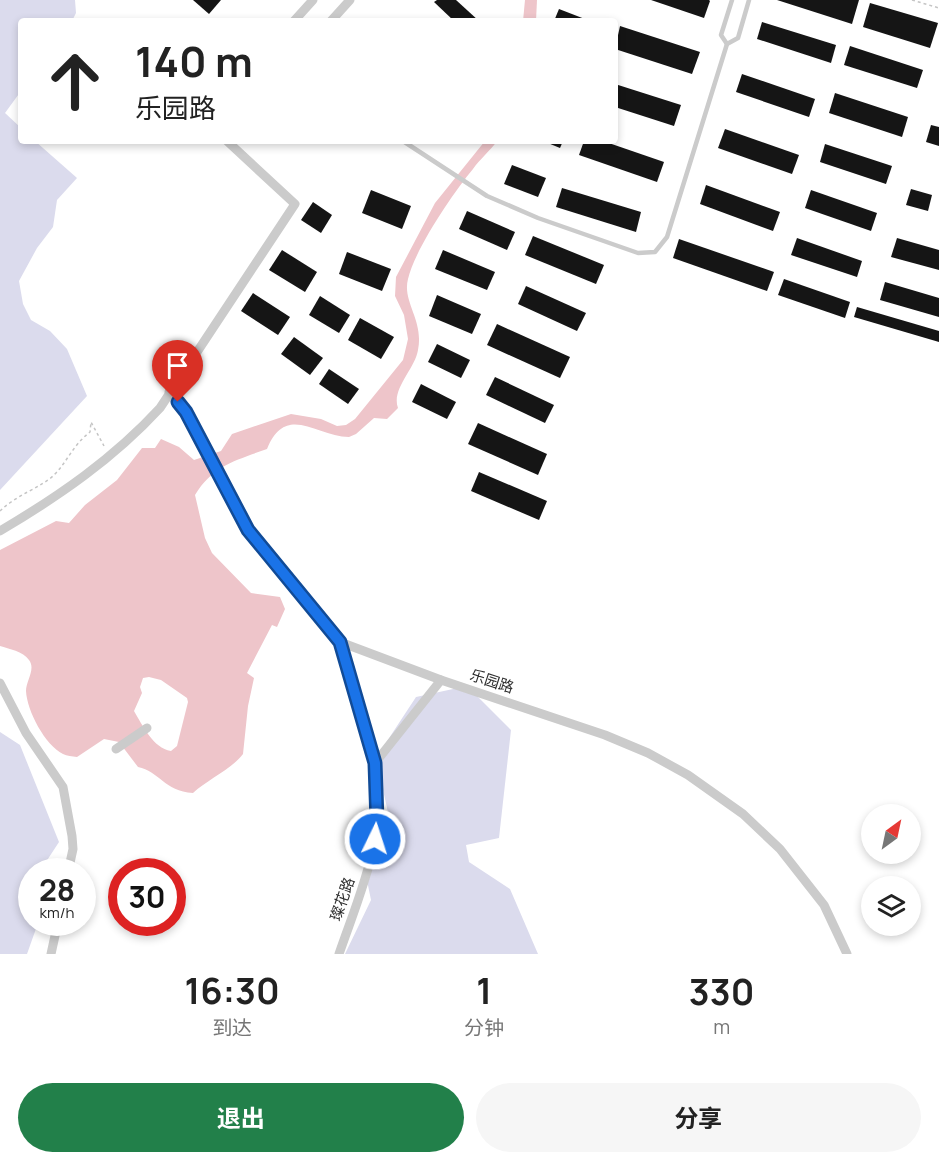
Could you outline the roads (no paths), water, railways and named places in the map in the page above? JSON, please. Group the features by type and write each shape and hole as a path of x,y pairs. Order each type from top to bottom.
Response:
{"street":[{"path":"297,18 313,0"},
{"path":"334,18 350,0"},
{"path":"0,531 69,489 110,457 160,408 296,204 230,144"},
{"name":"乐园路","path":"169,392 186,412 248,530 265,554 340,642 441,680 604,735 648,753 717,794 743,814 780,849 805,878 824,904 847,954"},
{"name":"璨花路","path":"339,954 372,857 377,821 375,763 340,642"},
{"path":"375,763 441,680"},
{"path":"0,683 26,733 58,778 67,797 73,849 71,858"},
{"path":"116,749 147,728"},
{"path":"51,954 55,936"}],"lane":[{"path":"727,44 721,36 732,0"},
{"path":"407,144 487,196 538,218 638,253 655,252 668,237 727,44 738,38 749,0"}]}
